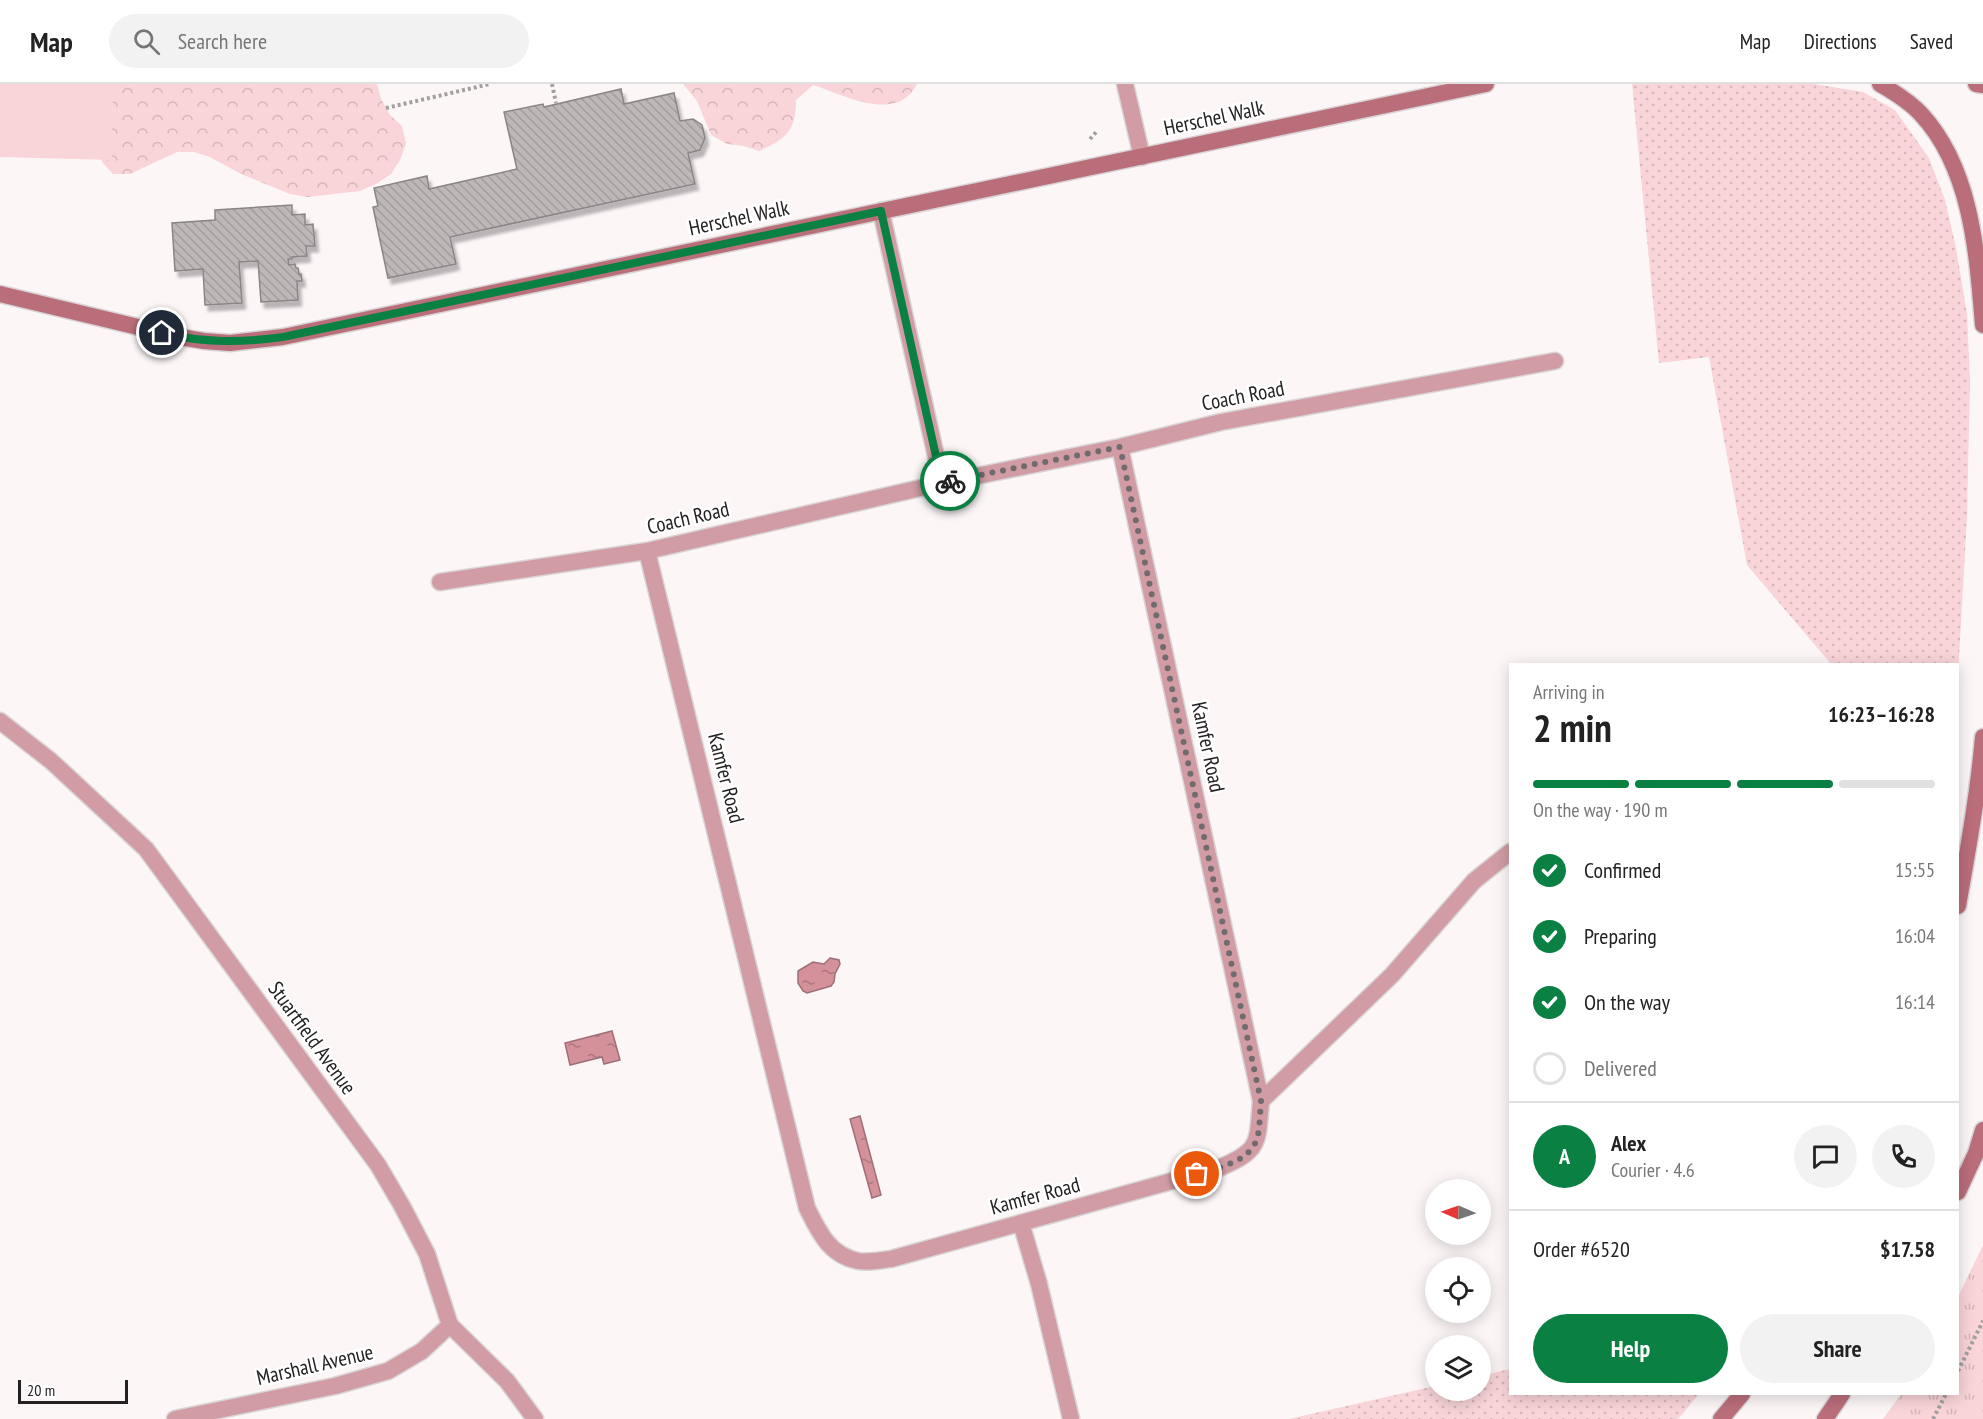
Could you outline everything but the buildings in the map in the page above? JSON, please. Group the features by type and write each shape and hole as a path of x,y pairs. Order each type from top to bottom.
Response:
{"main road":[{"name":"Herschel Walk","path":"0,294 180,337 230,343 256,341 1486,84"},
{"path":"1880,84 1896,93 1920,113 1945,148 1960,184 1972,226 1983,325"},
{"path":"1976,84 1983,85"},
{"path":"1959,900 1980,775 1983,737"},
{"path":"1959,1190 1976,1153 1983,1130"},
{"path":"1721,1419 1741,1395"},
{"path":"1825,1419 1841,1395"}],"street":[{"path":"1125,84 1142,157"},
{"path":"881,211 942,483"},
{"name":"Coach Road","path":"441,582 647,551 942,483 1120,447 1221,422 1556,361"},
{"name":"Kamfer Road","path":"647,551 807,1208 822,1238 836,1253 858,1261 891,1259 1219,1168 1241,1158 1253,1148 1258,1136 1261,1101 1120,447"},
{"name":"Stuartfield Avenue","path":"0,721 51,761 146,849 378,1165 427,1254 450,1325 507,1381 535,1419"},
{"path":"1261,1101 1392,975 1474,881 1509,853"},
{"path":"1021,1223 1039,1284 1071,1419"},
{"name":"Marshall Avenue","path":"175,1419 335,1386 388,1371 422,1351 450,1325"}],"path":[{"path":"386,108 490,84"},
{"path":"552,84 556,104"},
{"path":"1084,142 1098,130"},
{"path":"1959,1369 1983,1321"},
{"path":"1933,1419 1945,1395"}],"green space":[{"path":"0,84 113,84 112,160 0,157"},
{"path":"105,84 377,84 381,99 390,115 402,126 406,144 391,174 376,184 360,191 308,197 290,194 241,174 210,157 194,152 177,152 130,174 113,174 102,162 98,126"},
{"path":"683,84 917,84 908,96 897,102 883,105 854,100 813,85 796,100 796,111 788,133 759,151 727,144 711,135 697,101"},
{"path":"1632,84 1814,84 1863,92 1895,110 1929,158 1945,200 1967,314 1970,382 1967,517 1959,663 1830,663 1747,565 1709,357 1659,363"},
{"path":"1983,1245 1983,1419 1883,1419 1900,1395 1959,1395 1959,1295"},
{"path":"1509,1369 1509,1395 1698,1395 1678,1419 1289,1419 1425,1388 1425,1401 1491,1401 1491,1374"}],"water":[{"path":"830,958 839,960 840,964 831,986 807,993 803,991 798,983 798,971 813,962 824,964"},
{"path":"612,1031 620,1060 604,1064 602,1057 570,1065 565,1043"},
{"path":"860,1116 881,1195 872,1198 850,1119"}],"way so far":[{"path":"950,481 1120,447 1261,1101 1258,1136 1253,1148 1241,1158 1219,1168 1197,1174"}],"route":[{"path":"162,333 204,341 230,343 283,337 881,211 942,483 950,481"}]}
